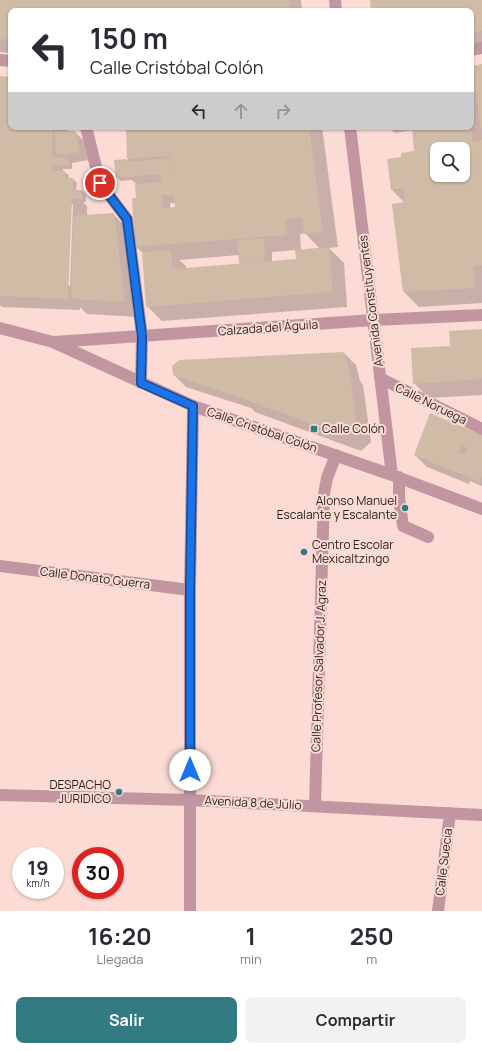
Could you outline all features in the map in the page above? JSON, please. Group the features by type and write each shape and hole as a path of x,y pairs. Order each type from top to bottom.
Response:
{"street":[{"path":"87,130 100,183 127,219 142,336 141,383"},
{"name":"Avenida Constituyentes","path":"350,130 380,378 403,526 428,537"},
{"name":"Calzada del Águila","path":"53,342 373,320 482,315"},
{"name":"Calle Cristóbal Colón","path":"0,328 53,342 193,406 396,476 482,509"},
{"name":"Calle Noruega","path":"380,378 482,429"},
{"path":"190,911 190,590 193,406"},
{"name":"Calle Profesor Salvador J. Agraz","path":"315,806 324,494 327,478 336,455"},
{"name":"Calle Donato Guerra","path":"0,566 190,590"},
{"name":"Avenida 8 de Julio","path":"0,795 190,800 482,815"},
{"name":"Calle Suecia","path":"438,911 450,814"}],"building":[{"path":"0,0 288,0 289,8 8,8 8,40 0,39"},
{"path":"370,0 482,0 482,31 474,32 474,8 371,8"},
{"path":"482,64 482,128 474,80 474,66"},
{"path":"0,76 8,77 8,130 53,130 52,157 69,158 69,166 52,165 52,170 65,171 65,178 73,178 73,190 82,190 82,199 72,198 68,299 0,296"},
{"path":"126,130 309,130 323,232 304,234 302,218 285,219 287,235 135,247 132,198 136,198 135,184 161,182 160,174 116,178 114,160 127,159","holes":["171,156 175,207 163,208 162,195 174,195 171,158 127,162 127,159"]},
{"path":"412,130 471,130 473,142 482,140 482,265 473,266 476,288 403,292 392,204 405,202 403,188 391,190 387,159 401,157 401,153 414,151"},
{"path":"55,131 75,131 80,152 63,155 56,153"},
{"path":"114,213 125,302 71,299 73,216"},
{"path":"264,238 265,261 239,263 237,240"},
{"path":"329,247 333,292 146,307 142,252 171,250 173,269 296,259 295,250"},
{"path":"482,329 482,379 413,384 411,348 450,346 449,331"},
{"path":"344,352 349,369 357,427 345,436 173,375 172,366 179,360"},
{"path":"430,413 482,435 482,476 480,482 414,455","holes":["461,445 467,448 465,455 458,452"]}],"place":[{"name":"Calle Colón","path":"314,429"},
{"name":"Alonso Manuel Escalante y Escalante","path":"405,508"},
{"name":"Centro Escolar Mexicaltzingo","path":"304,552"},
{"name":"DESPACHO JURIDICO","path":"119,792"}],"route":[{"path":"100,183 127,219 142,336 141,383 193,406 190,590 190,770"}]}
